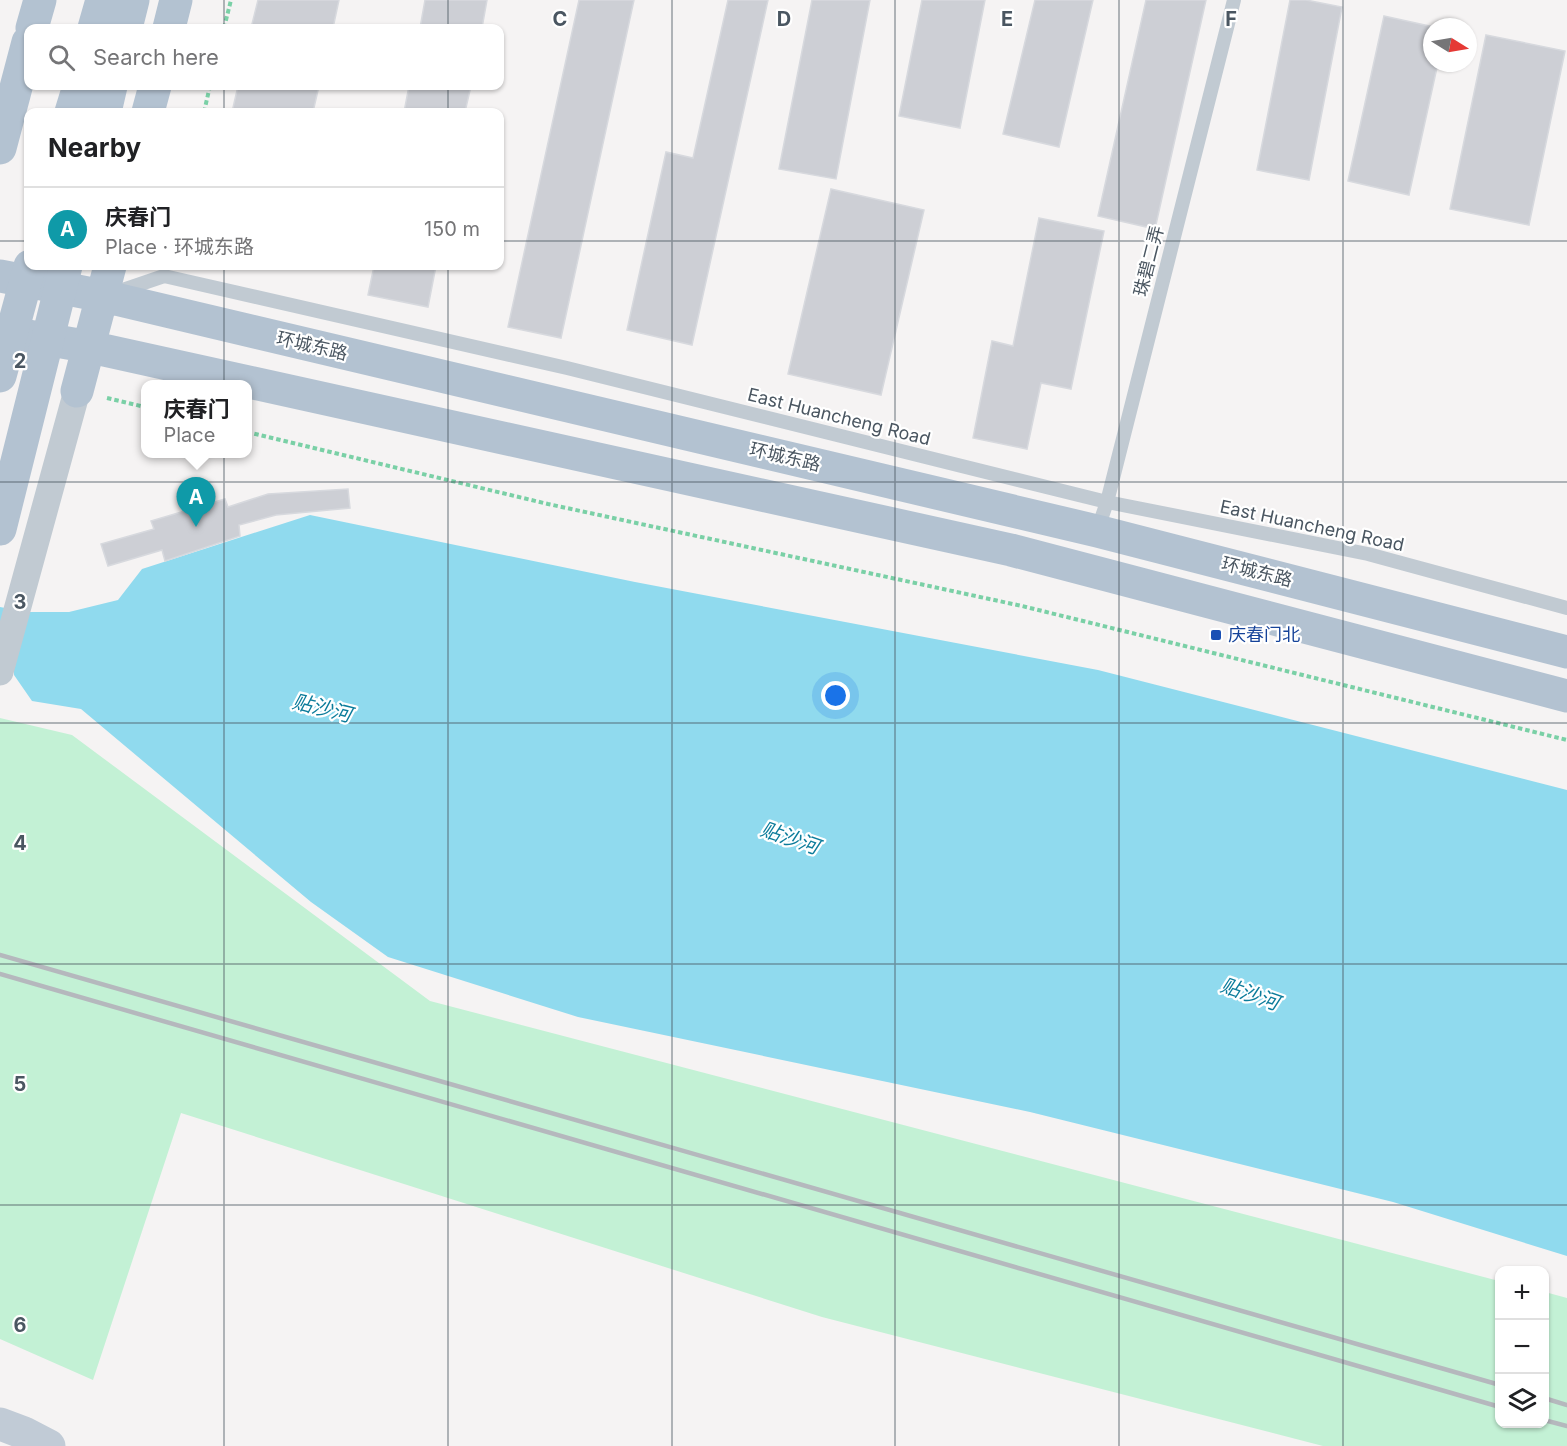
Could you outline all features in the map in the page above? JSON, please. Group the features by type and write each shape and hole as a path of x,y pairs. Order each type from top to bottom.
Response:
{"main road":[{"path":"33,24 40,0"},
{"path":"95,24 102,0"},
{"path":"127,24 133,0"},
{"path":"170,24 176,0"},
{"path":"0,148 24,57"},
{"path":"72,108 77,90"},
{"path":"106,108 110,90"},
{"path":"149,108 154,90"},
{"path":"0,376 29,270"},
{"path":"0,529 65,270"},
{"name":"环城东路","path":"0,276 107,281 1102,516 1567,652"},
{"path":"77,391 107,281"},
{"path":"0,331 90,347 240,380"},
{"path":"252,383 1011,550 1567,696"},
{"path":"0,1424 49,1446"}],"street":[{"path":"0,672 77,391"}],"lane":[{"name":"珠碧二弄","path":"1102,516 1234,0"},
{"name":"East Huancheng Road","path":"1102,516 1368,554 1567,608"}],"path":[{"path":"225,24 231,0"},
{"path":"205,108 209,90"},
{"path":"252,433 548,504 1022,606 1567,740"}],"green space":[{"path":"0,718 72,735 430,1001 1495,1280 1495,1428 1549,1428 1549,1293 1567,1298 1567,1446 1323,1446 822,1317 181,1113 93,1380 0,1339"}],"water":[{"name":"贴沙河","path":"310,515 635,582 1098,670 1567,790 1567,1256 1393,1202 1030,1112 578,1017 388,957 311,902 81,709 32,701 14,675 14,655 0,652 0,607 26,612 69,612 118,600 142,569"}],"building":[{"path":"258,0 339,0 334,24 252,24"},
{"path":"425,0 487,0 483,24 421,24"},
{"path":"579,0 634,0 561,338 508,327"},
{"path":"728,0 768,0 692,345 627,330 666,152 693,158"},
{"path":"812,0 870,0 836,179 779,169"},
{"path":"922,0 985,0 960,128 899,116"},
{"path":"1035,0 1093,0 1059,147 1003,134"},
{"path":"1146,0 1206,0 1155,229 1098,216"},
{"path":"1290,0 1306,0 1342,7 1309,180 1257,170"},
{"path":"1384,16 1423,25 1423,72 1436,72 1409,195 1348,181"},
{"path":"1486,35 1565,51 1529,225 1450,209"},
{"path":"237,90 318,90 314,108 233,108"},
{"path":"408,90 470,90 466,108 405,108"},
{"path":"831,189 924,210 881,395 788,374"},
{"path":"1039,218 1104,231 1071,389 1041,383 1027,449 973,438 992,341 1013,346"},
{"path":"373,270 435,270 428,307 368,295"},
{"path":"348,489 350,508 276,515 239,525 240,536 165,561 162,550 108,566 101,544 154,529 151,521 225,499 228,507 268,494"}],"railway":[{"path":"0,955 1495,1384"},
{"path":"0,974 1495,1406"},
{"path":"1549,1400 1567,1405"},
{"path":"1549,1421 1567,1426"}],"place":[{"name":"庆春门","path":"196,527"},
{"name":"庆春门北","path":"1216,635"}]}
